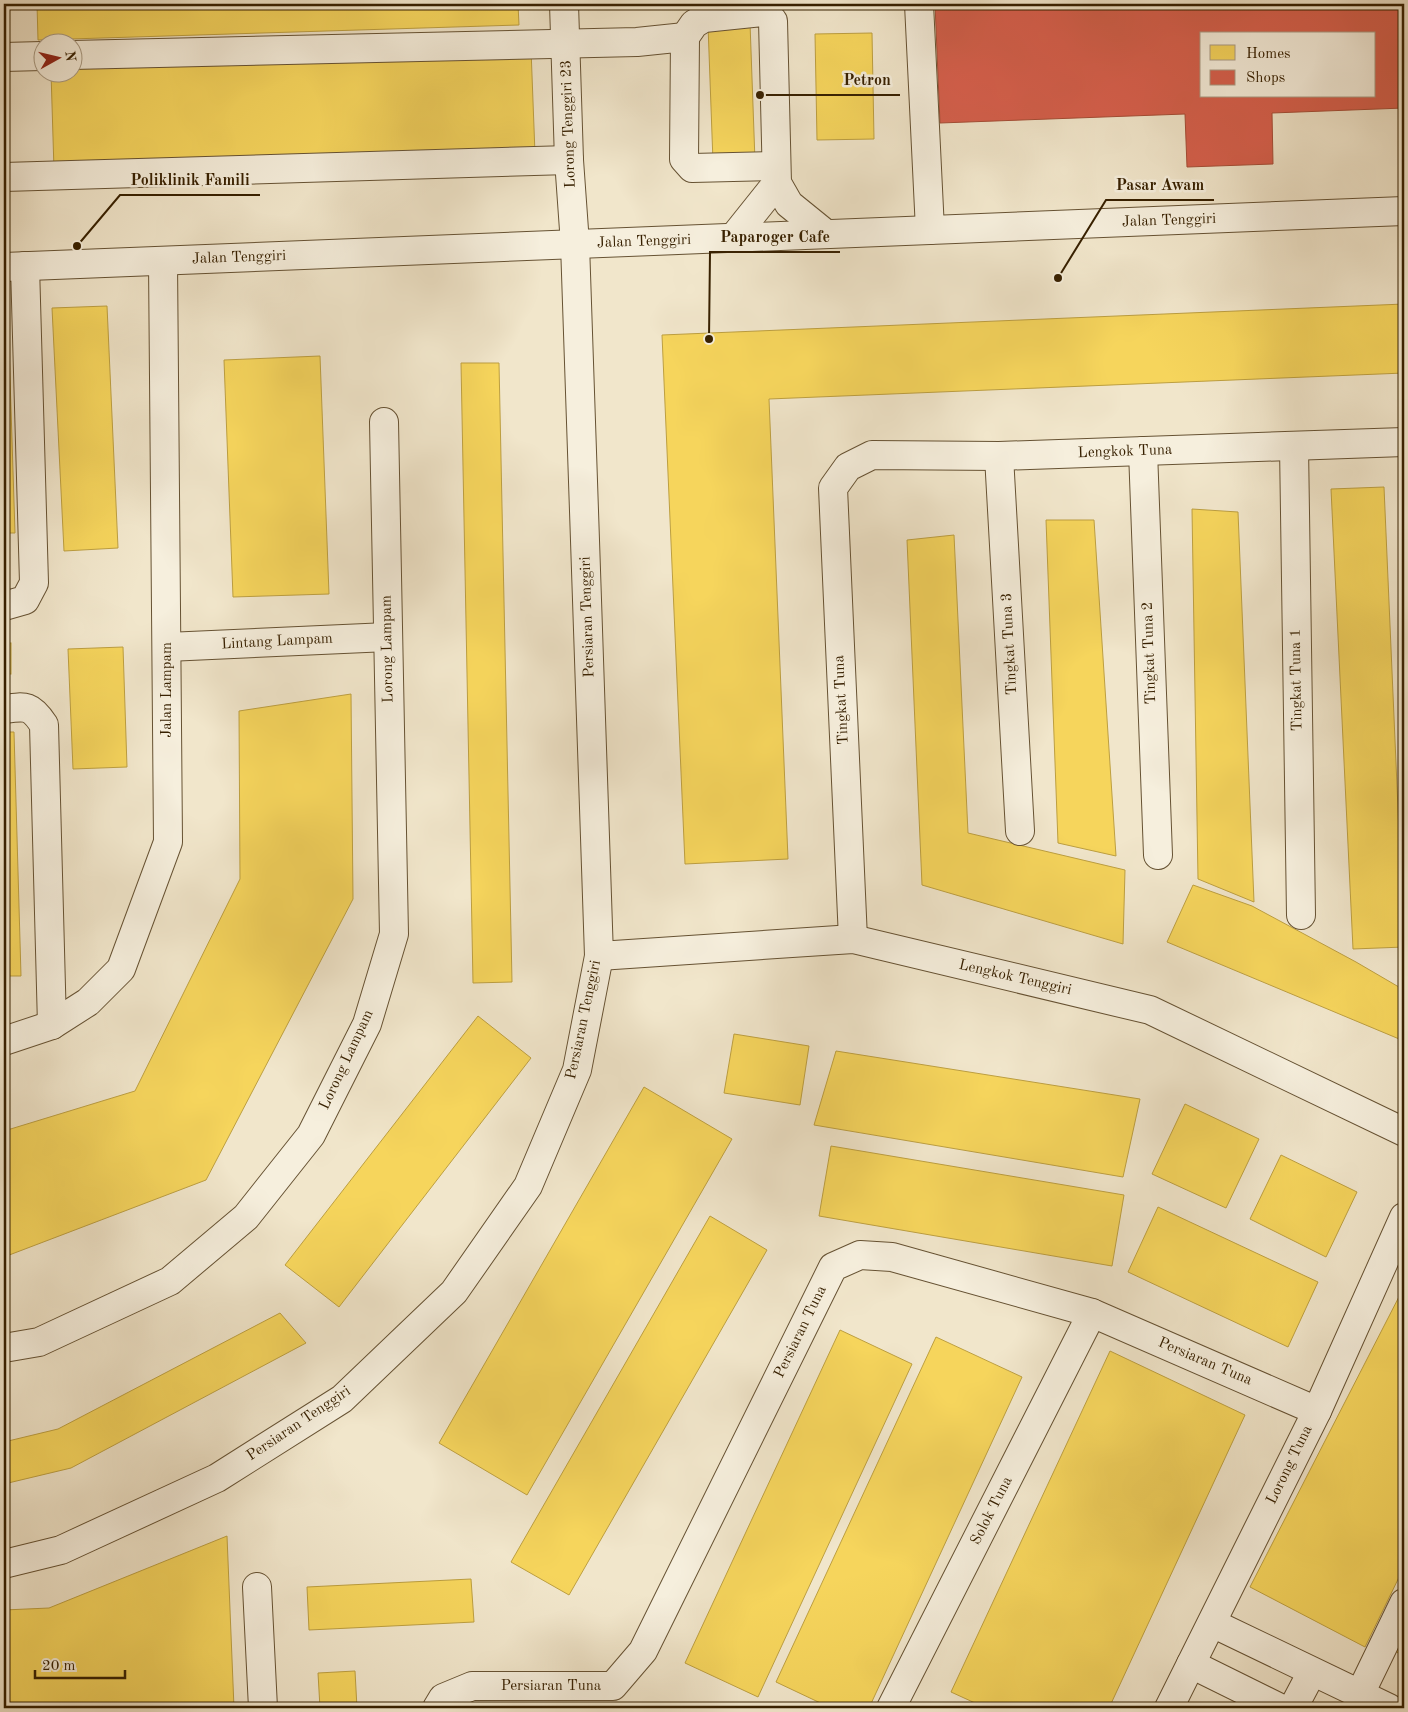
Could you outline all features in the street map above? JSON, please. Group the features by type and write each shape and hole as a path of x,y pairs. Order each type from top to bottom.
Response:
{"street":[{"name":"Lorong Tenggiri 23","path":"564,4 575,244"},
{"path":"919,4 930,230"},
{"path":"776,175 692,168 684,159 685,37 694,24 704,18 762,12 773,21 776,175 789,204 826,234"},
{"path":"82,55 566,42 637,42 685,37"},
{"path":"4,57 32,56"},
{"path":"4,177 570,160"},
{"path":"733,238 776,175"},
{"name":"Jalan Tenggiri","path":"14,267 1404,211"},
{"name":"Persiaran Tenggiri","path":"4,1564 61,1550 217,1478 342,1399 454,1292 528,1186 576,1070 599,956 575,244"},
{"name":"Jalan Lampam","path":"4,1041 52,1026 88,1002 121,969 168,842 163,261"},
{"path":"4,606 24,600 34,584 14,267"},
{"name":"Lorong Lampam","path":"4,1348 39,1342 170,1281 246,1217 311,1135 367,1024 394,934 384,422"},
{"name":"Lengkok Tuna","path":"848,466 872,455 1000,456 1404,442"},
{"name":"Tingkat Tuna 1","path":"1294,446 1301,915"},
{"name":"Tingkat Tuna 2","path":"1143,451 1158,855"},
{"name":"Tingkat Tuna 3","path":"1000,456 1020,831"},
{"name":"Tingkat Tuna","path":"848,466 833,488 853,939"},
{"name":"Lintang Lampam","path":"167,647 388,637"},
{"path":"4,709 25,706 36,713 44,725 52,1026"},
{"name":"Lengkok Tenggiri","path":"599,956 853,939 1150,1010 1404,1132"},
{"name":"Lorong Tuna","path":"1169,1708 1317,1411 1404,1217"},
{"name":"Persiaran Tuna","path":"437,1708 444,1698 472,1686 613,1686 643,1651 833,1267 860,1255 892,1257 1092,1313 1317,1411"},
{"name":"Solok Tuna","path":"891,1708 1092,1313"},
{"path":"257,1587 263,1708"},
{"path":"1360,1694 1404,1603"},
{"path":"1212,1624 1389,1708"},
{"path":"1192,1664 1280,1708"},
{"path":"1293,1708 1312,1672"}],"building: Homes":[{"path":"37,4 518,4 519,25 82,39 82,32 38,32"},
{"path":"750,23 755,161 713,162 708,25"},
{"path":"872,33 874,139 817,140 815,34"},
{"path":"531,49 535,154 54,170 51,82 82,82 82,64"},
{"path":"1404,304 1404,373 769,399 788,859 685,864 662,335"},
{"path":"107,306 118,548 64,551 52,308"},
{"path":"4,315 8,315 15,533 4,533"},
{"path":"320,356 329,594 233,597 224,360"},
{"path":"461,363 499,363 512,982 473,983"},
{"path":"1384,487 1404,947 1353,949 1331,489"},
{"path":"1400,488 1404,488 1404,579"},
{"path":"1192,509 1238,512 1254,902 1198,879"},
{"path":"1046,520 1094,520 1116,856 1058,843"},
{"path":"954,535 968,833 1125,870 1123,944 922,885 907,540"},
{"path":"4,643 11,643 11,674 4,674"},
{"path":"123,647 127,767 73,769 68,649"},
{"path":"351,694 353,899 206,1180 4,1257 4,1131 135,1091 240,879 239,711"},
{"path":"4,732 14,732 21,976 4,976"},
{"path":"1193,885 1252,906 1404,990 1404,1041 1167,942"},
{"path":"478,1016 531,1058 339,1307 285,1265"},
{"path":"734,1034 809,1046 800,1105 724,1093"},
{"path":"836,1051 1140,1099 1123,1177 814,1125"},
{"path":"644,1087 732,1139 527,1495 439,1443"},
{"path":"1185,1104 1259,1139 1226,1208 1152,1174"},
{"path":"831,1146 1124,1195 1112,1266 819,1216"},
{"path":"1281,1155 1357,1192 1326,1257 1250,1219"},
{"path":"1158,1207 1318,1282 1288,1347 1128,1272"},
{"path":"710,1216 767,1250 569,1595 511,1562"},
{"path":"1404,1287 1404,1567 1365,1647 1250,1587"},
{"path":"280,1313 306,1343 71,1468 4,1484 4,1442 58,1429"},
{"path":"840,1330 912,1364 758,1697 685,1663"},
{"path":"936,1337 1022,1377 869,1708 831,1708 776,1682"},
{"path":"1110,1351 1245,1415 1109,1708 986,1708 951,1692"},
{"path":"227,1536 234,1708 4,1708 4,1610 49,1608"},
{"path":"471,1579 474,1622 309,1630 307,1587"},
{"path":"1404,1618 1404,1656 1389,1648"},
{"path":"355,1671 357,1708 320,1708 318,1673"}],"building: Shops":[{"path":"935,4 1404,4 1404,108 1272,113 1273,164 1187,167 1185,114 940,123"}],"place":[{"name":"Petron","path":"760,95"},
{"name":"Poliklinik Famili","path":"77,246"},
{"name":"Pasar Awam","path":"1058,278"},
{"name":"Paparoger Cafe","path":"709,339"}]}
